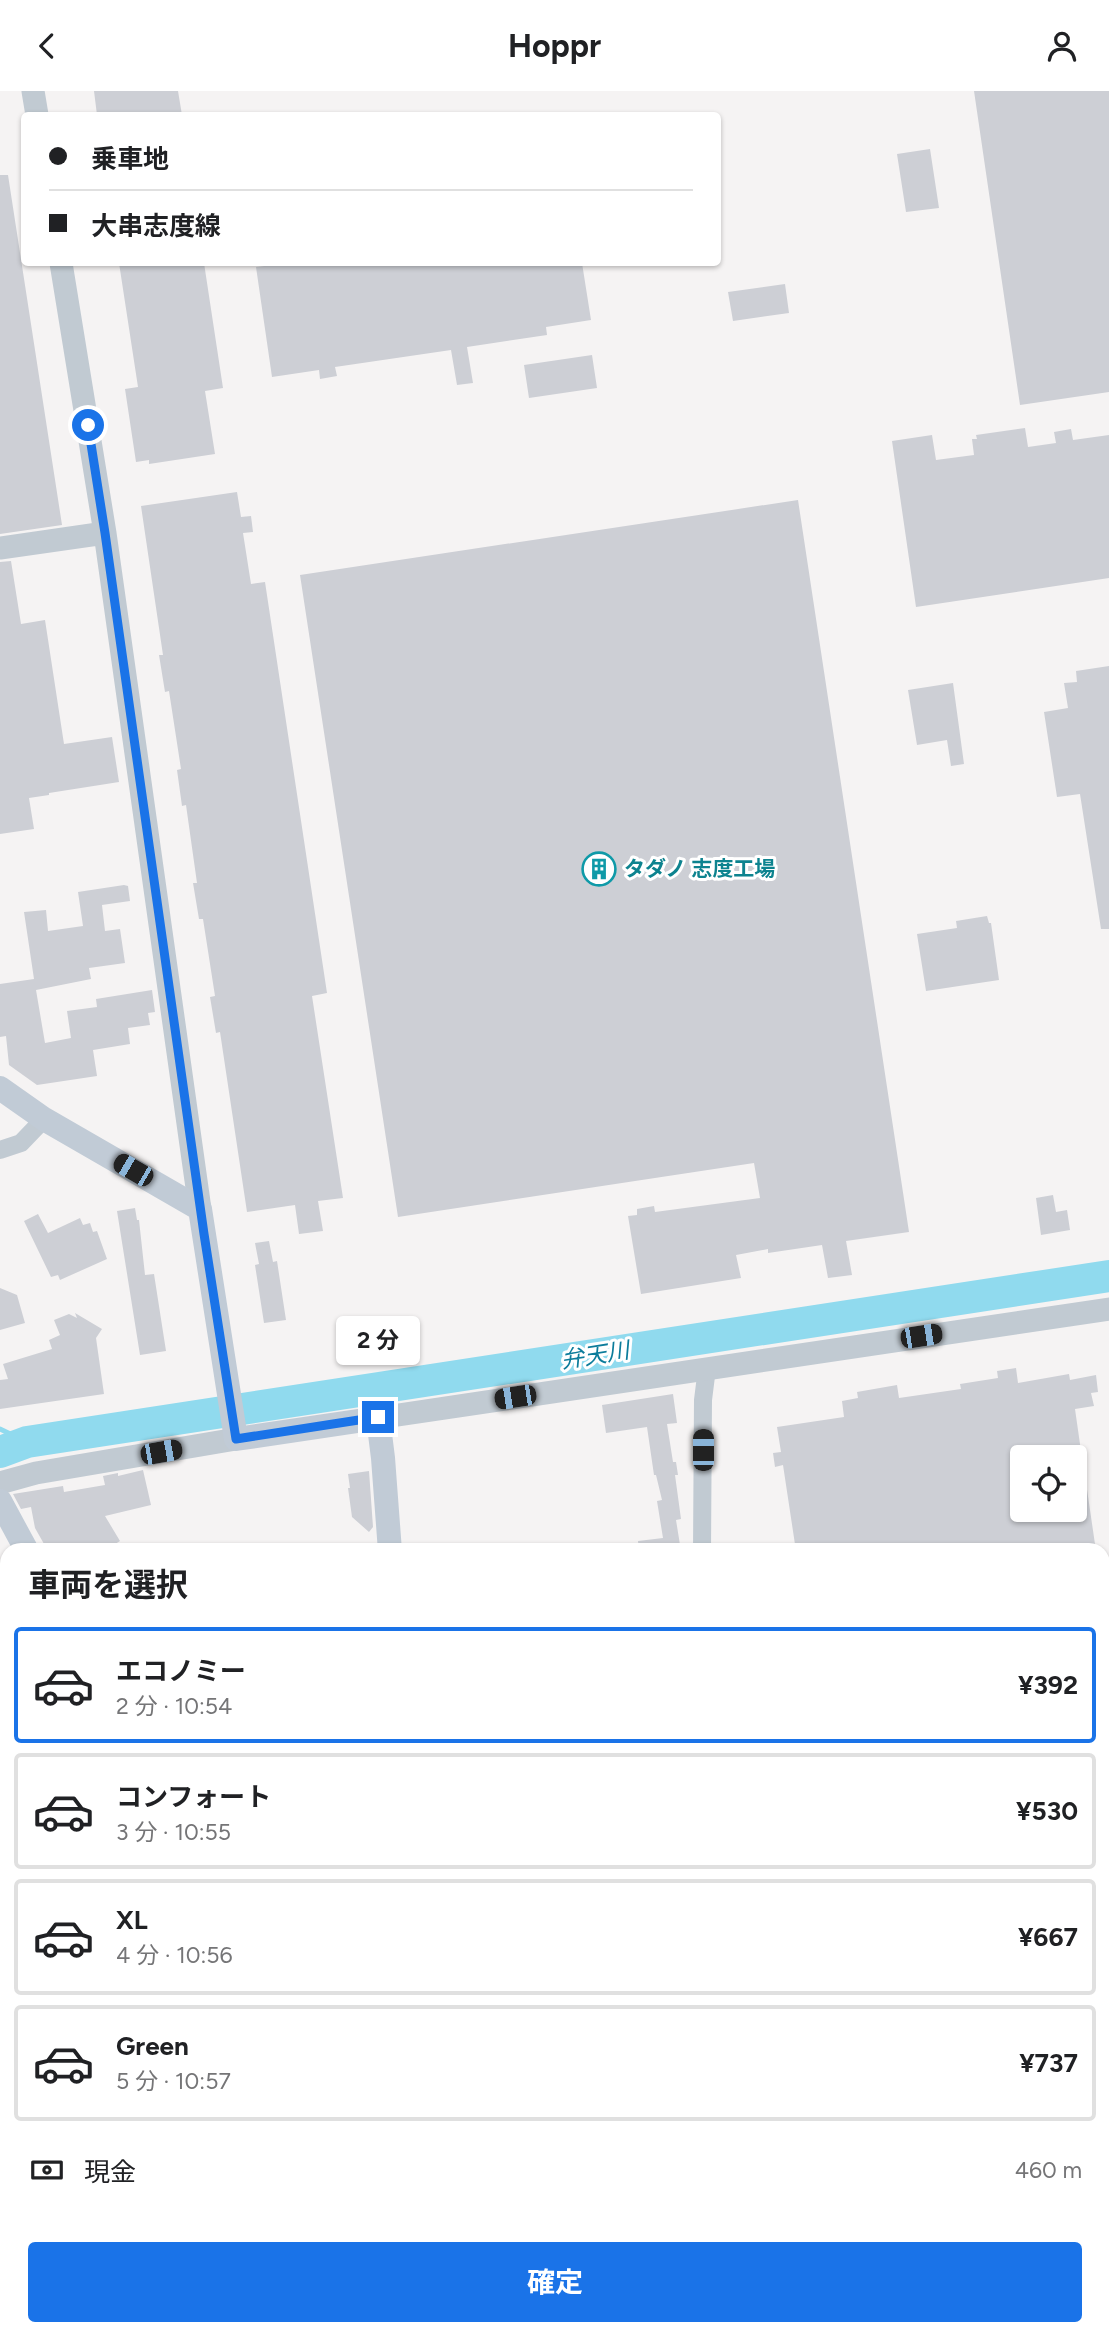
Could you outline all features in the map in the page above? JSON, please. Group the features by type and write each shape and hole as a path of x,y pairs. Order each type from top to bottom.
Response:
{"main road":[{"path":"0,1088 44,1119 200,1209 233,1429 378,1417 389,1543"},
{"path":"0,1501 23,1543"}],"street":[{"path":"33,91 36,112"},
{"path":"61,266 105,533 200,1209"},
{"path":"0,548 105,533"},
{"path":"0,1150 21,1143 44,1119"},
{"path":"378,1417 1109,1309"},
{"path":"702,1543 703,1400 707,1368"},
{"path":"0,1483 233,1429"}],"building":[{"path":"94,91 178,91 182,112 97,112"},
{"path":"974,91 1109,91 1109,392 1020,405"},
{"path":"930,149 939,208 906,212 897,154"},
{"path":"0,175 8,175 62,525 0,534"},
{"path":"119,266 204,266 223,388 205,391 215,454 149,464 149,460 136,462 125,389 138,387"},
{"path":"582,266 591,320 546,327 547,335 467,347 473,383 457,385 451,350 335,367 337,376 320,379 319,370 272,377 256,267"},
{"path":"785,284 789,313 733,321 728,292"},
{"path":"592,355 597,388 529,398 524,365"},
{"path":"1025,428 1028,447 1056,443 1054,432 1071,429 1073,440 1109,435 1109,578 916,607 892,441 932,435 936,460 974,455 972,439 977,439 976,435"},
{"path":"237,492 241,517 251,516 253,532 243,533 251,584 265,582 327,993 312,996 343,1198 318,1201 323,1231 299,1234 295,1205 247,1212 220,1032 216,1033 210,997 215,996 203,919 199,919 193,883 197,883 186,805 182,806 177,770 181,769 169,691 165,692 159,655 163,655 141,506"},
{"name":"タダノ 志度工場","path":"798,500 909,1232 846,1241 852,1275 828,1278 822,1245 768,1253 768,1249 736,1255 741,1278 641,1294 628,1216 637,1215 637,1209 654,1206 655,1212 760,1198 754,1163 398,1217 300,575"},
{"path":"11,561 21,624 45,620 64,744 112,737 119,782 29,798 34,829 0,834 0,562"},
{"path":"1109,666 1109,929 1101,929 1080,794 1057,797 1044,712 1068,708 1064,683 1077,682 1076,671"},
{"path":"953,683 964,764 951,766 947,740 917,745 908,690"},
{"path":"128,886 130,901 102,905 105,931 120,929 125,963 89,968 91,979 36,990 45,1043 71,1038 67,1011 97,1007 96,999 152,990 155,1012 148,1013 150,1025 128,1028 130,1044 93,1050 97,1076 37,1085 9,1065 6,1036 0,1037 0,984 34,979 24,912 46,910 48,931 83,926 78,892"},
{"path":"987,916 991,923 999,980 926,991 917,934 957,928 956,921"},
{"path":"1053,1195 1056,1212 1067,1210 1070,1230 1041,1235 1036,1198"},
{"path":"135,1208 139,1220 145,1275 154,1274 166,1351 140,1355 117,1211"},
{"path":"38,1214 48,1233 80,1218 83,1225 90,1223 93,1232 97,1231 107,1259 60,1280 58,1275 51,1277 24,1221"},
{"path":"269,1241 273,1262 277,1261 286,1320 264,1323 255,1265 259,1264 255,1243"},
{"path":"0,1288 17,1295 25,1323 0,1330"},
{"path":"75,1313 102,1329 96,1338 104,1394 0,1409 0,1380 8,1379 3,1364 52,1349 49,1340 60,1335 54,1320 69,1314 77,1318"},
{"path":"1016,1368 1018,1383 1069,1374 1070,1380 1096,1375 1098,1392 1091,1393 1094,1406 1075,1409 1080,1445 1010,1445 1010,1522 1087,1522 1087,1489 1095,1543 795,1543 783,1465 775,1467 773,1453 781,1452 777,1427 844,1417 842,1401 858,1398 857,1392 897,1385 899,1398 961,1389 960,1384 998,1378 997,1371"},
{"path":"673,1394 677,1423 667,1424 673,1462 676,1462 678,1475 675,1475 681,1519 676,1520 680,1543 638,1543 663,1538 657,1501 662,1500 654,1475 647,1427 606,1433 602,1405"},
{"path":"143,1470 151,1505 105,1516 120,1541 117,1543 43,1543 35,1528 31,1507 21,1509 13,1494 63,1486 64,1492 105,1485 103,1476 118,1473 118,1476"},
{"path":"369,1471 373,1527 369,1532 352,1517 348,1474"}],"waterway":[{"name":"弁天川","path":"0,1452 27,1442 1109,1276"},
{"path":"0,1429 27,1442"},
{"path":"0,1444 24,1442"}],"place":[{"name":"タダノ 志度工場","path":"599,869"}],"route":[{"path":"88,425 236,1439 378,1417"}]}
